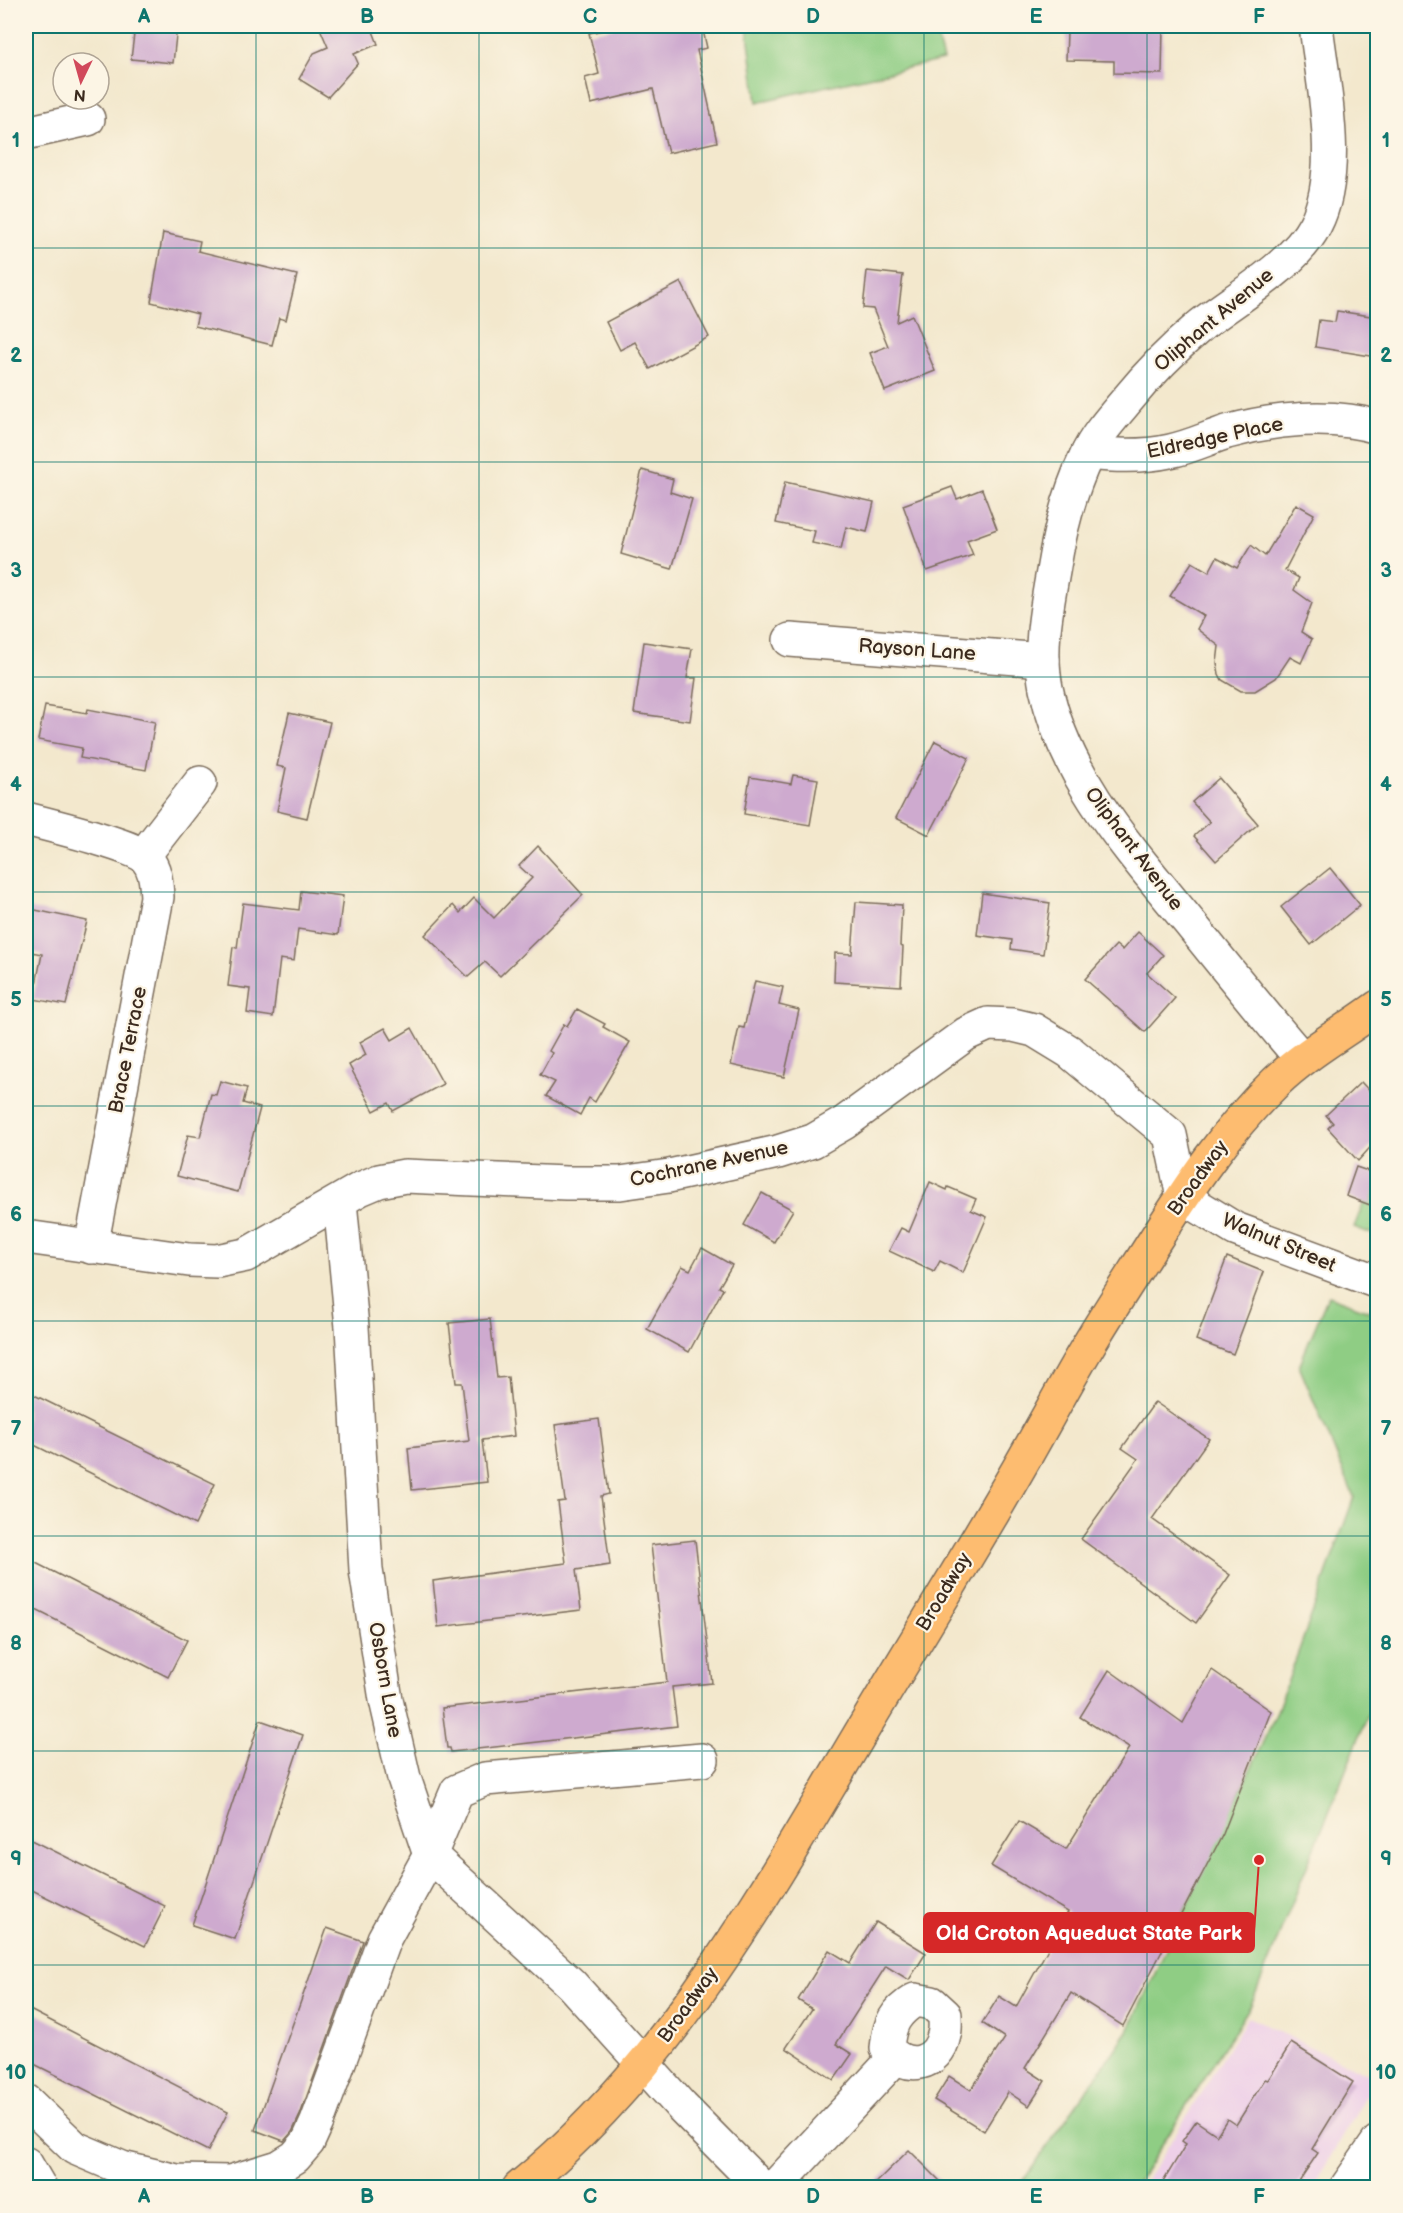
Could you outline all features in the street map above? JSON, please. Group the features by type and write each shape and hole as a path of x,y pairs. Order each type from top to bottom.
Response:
{"main road":[{"name":"Broadway","path":"519,2187 577,2137 643,2064 675,2025 715,1969 790,1851 1034,1443 1087,1347 1216,1149 1275,1083 1302,1059 1377,1007"}],"street":[{"name":"Oliphant Avenue","path":"1302,1059 1127,846 1080,777 1059,731 1046,688 1043,660 1045,620 1056,554 1069,504 1088,453 1128,399 1160,363 1200,327 1284,261 1315,226 1328,183 1329,162 1329,133 1316,26"},
{"path":"26,133 88,119"},
{"name":"Eldredge Place","path":"1088,453 1115,456 1170,451 1229,432 1302,420 1345,420 1377,427"},
{"name":"Rayson Lane","path":"790,640 1043,660"},
{"path":"26,819 69,828 144,855 200,783"},
{"name":"Brace Terrace","path":"91,1247 157,897 155,873 144,855"},
{"name":"Cochrane Avenue","path":"26,1237 217,1262 246,1255 360,1189 379,1181 405,1176 620,1183 669,1176 778,1152 813,1141 844,1123 958,1040 988,1024 1013,1025 1034,1030 1070,1052 1170,1135 1183,1197"},
{"name":"Walnut Street","path":"1183,1197 1235,1229 1377,1282"},
{"name":"Osborn Lane","path":"340,1202 352,1328 366,1570 386,1700 404,1778 430,1855 571,1984 682,2107 762,2187"},
{"path":"26,2101 75,2148 122,2168 177,2181 230,2182 279,2167 295,2157 308,2142 384,1939 430,1855 457,1791 485,1779 702,1760"},
{"path":"774,2187 895,2058"},
{"path":"1346,2187 1377,2142"},
{"path":"26,2164 40,2187"}],"shaded area":[{"path":"1248,2017 1376,2078 1313,2187 1142,2188"}],"green space":[{"path":"747,26 934,26 943,60 757,102"},
{"path":"1377,1170 1377,1236 1354,1227"},
{"path":"1328,1296 1377,1314 1377,1693 1251,2005 1135,2187 1018,2188 1128,2031 1276,1714 1354,1497 1299,1366"}],"building":[{"path":"135,26 177,26 173,63 131,59"},
{"path":"319,26 371,26 378,44 354,54 358,63 328,97 299,79 314,53 328,47"},
{"path":"624,26 702,26 707,48 697,50 717,142 668,153 653,89 591,104 585,78 599,74 589,33"},
{"path":"1076,26 1163,26 1162,74 1114,73 1114,61 1066,60 1067,32 1076,32"},
{"path":"163,233 200,241 198,251 297,275 286,320 279,318 272,345 195,326 198,314 151,302"},
{"path":"867,271 903,275 897,322 912,315 935,371 885,391 870,353 888,346 873,309 863,308"},
{"path":"681,282 709,337 650,369 635,342 620,350 606,322"},
{"path":"1337,311 1377,317 1377,357 1315,347 1319,320 1335,322"},
{"path":"642,470 673,479 670,492 692,499 672,569 621,554"},
{"path":"785,482 874,502 867,532 846,527 841,549 812,543 815,531 776,523"},
{"path":"952,487 957,499 982,489 997,529 967,540 973,555 927,571 903,505"},
{"path":"1296,504 1314,514 1285,570 1299,578 1294,590 1312,603 1301,632 1312,639 1301,663 1290,657 1276,678 1255,691 1241,691 1222,680 1219,674 1217,663 1219,646 1197,629 1204,616 1170,596 1192,562 1209,572 1217,557 1237,568 1251,545 1265,556"},
{"path":"644,642 692,649 687,678 696,678 690,721 634,713"},
{"path":"45,706 87,713 88,709 155,722 146,770 80,758 82,748 38,740"},
{"path":"289,713 330,722 307,818 277,811 286,768 277,766"},
{"path":"935,741 969,758 929,835 896,818"},
{"path":"793,775 818,779 810,825 744,814 750,777 791,784"},
{"path":"1219,778 1258,824 1216,861 1194,836 1210,822 1192,802"},
{"path":"538,846 583,895 500,976 485,962 468,977 425,935 453,905 460,913 474,898 494,918 532,878 519,866"},
{"path":"1330,868 1360,905 1311,945 1281,907"},
{"path":"301,891 343,896 338,935 298,929 294,961 280,959 273,1017 247,1013 250,989 228,986 233,947 237,948 243,903 299,910"},
{"path":"982,893 1050,903 1043,954 1011,949 1012,940 977,935"},
{"path":"856,902 902,905 901,986 834,982 835,953 852,954"},
{"path":"26,908 87,921 66,1005 33,999 42,954 26,951"},
{"path":"1138,932 1163,955 1147,973 1175,998 1145,1032 1085,979 1116,945 1122,950"},
{"path":"755,981 783,987 779,1005 799,1010 784,1077 731,1065 739,1027 744,1028"},
{"path":"577,1009 605,1024 603,1027 630,1042 595,1102 589,1098 580,1115 546,1096 555,1082 540,1075 552,1053 549,1051 564,1024 567,1026"},
{"path":"385,1028 392,1040 412,1028 443,1084 393,1111 389,1103 374,1111 349,1065 366,1055 360,1042"},
{"path":"220,1081 247,1088 243,1103 260,1108 238,1192 177,1176 188,1135 200,1137 211,1094 216,1095"},
{"path":"1361,1082 1377,1099 1377,1140 1358,1161 1328,1128 1333,1123 1326,1115"},
{"path":"1356,1167 1377,1174 1377,1184 1370,1205 1346,1196"},
{"path":"930,1182 976,1199 971,1210 987,1217 963,1273 940,1261 934,1272 889,1251 901,1228 909,1232"},
{"path":"762,1193 793,1210 774,1242 744,1225"},
{"path":"702,1248 732,1265 719,1287 723,1289 689,1352 647,1329 682,1266 690,1270"},
{"path":"1227,1257 1264,1272 1233,1354 1196,1340"},
{"path":"490,1319 497,1378 508,1377 514,1436 482,1440 487,1482 412,1490 408,1448 469,1441 462,1383 456,1383 449,1323"},
{"path":"26,1391 215,1484 195,1525 26,1441"},
{"path":"1155,1402 1209,1439 1152,1519 1230,1575 1196,1623 1081,1539 1138,1459 1122,1448"},
{"path":"599,1419 609,1494 601,1496 610,1565 576,1570 581,1610 438,1627 433,1581 566,1563 558,1502 565,1501 555,1425"},
{"path":"695,1540 712,1683 672,1687 677,1726 451,1752 450,1748 447,1748 442,1708 667,1682 651,1545"},
{"path":"26,1558 187,1640 168,1677 26,1605"},
{"path":"1109,1670 1183,1723 1212,1670 1271,1711 1223,1834 1123,2026 1071,1993 1025,2068 1045,2081 1029,2106 1008,2092 984,2131 934,2100 949,2076 971,2090 1005,2038 982,2023 999,1996 1016,2007 1068,1912 991,1866 1019,1821 1066,1849 1129,1748 1080,1717"},
{"path":"260,1720 303,1735 235,1939 192,1925"},
{"path":"26,1837 165,1906 145,1946 26,1887"},
{"path":"876,1922 926,1953 909,1980 886,1966 836,2044 852,2054 834,2080 786,2048 812,2009 798,2000 829,1950 850,1963"},
{"path":"327,1928 363,1941 300,2115 292,2132 284,2141 255,2130"},
{"path":"26,2008 228,2112 208,2151 26,2060"},
{"path":"1291,2043 1353,2082 1312,2149 1318,2153 1295,2187 1160,2187 1186,2144 1182,2141 1196,2121 1217,2135 1227,2119 1236,2125"},
{"path":"909,2150 946,2187 871,2187"}],"place":[{"name":"Old Croton Aqueduct State Park","path":"1259,1860"}]}
